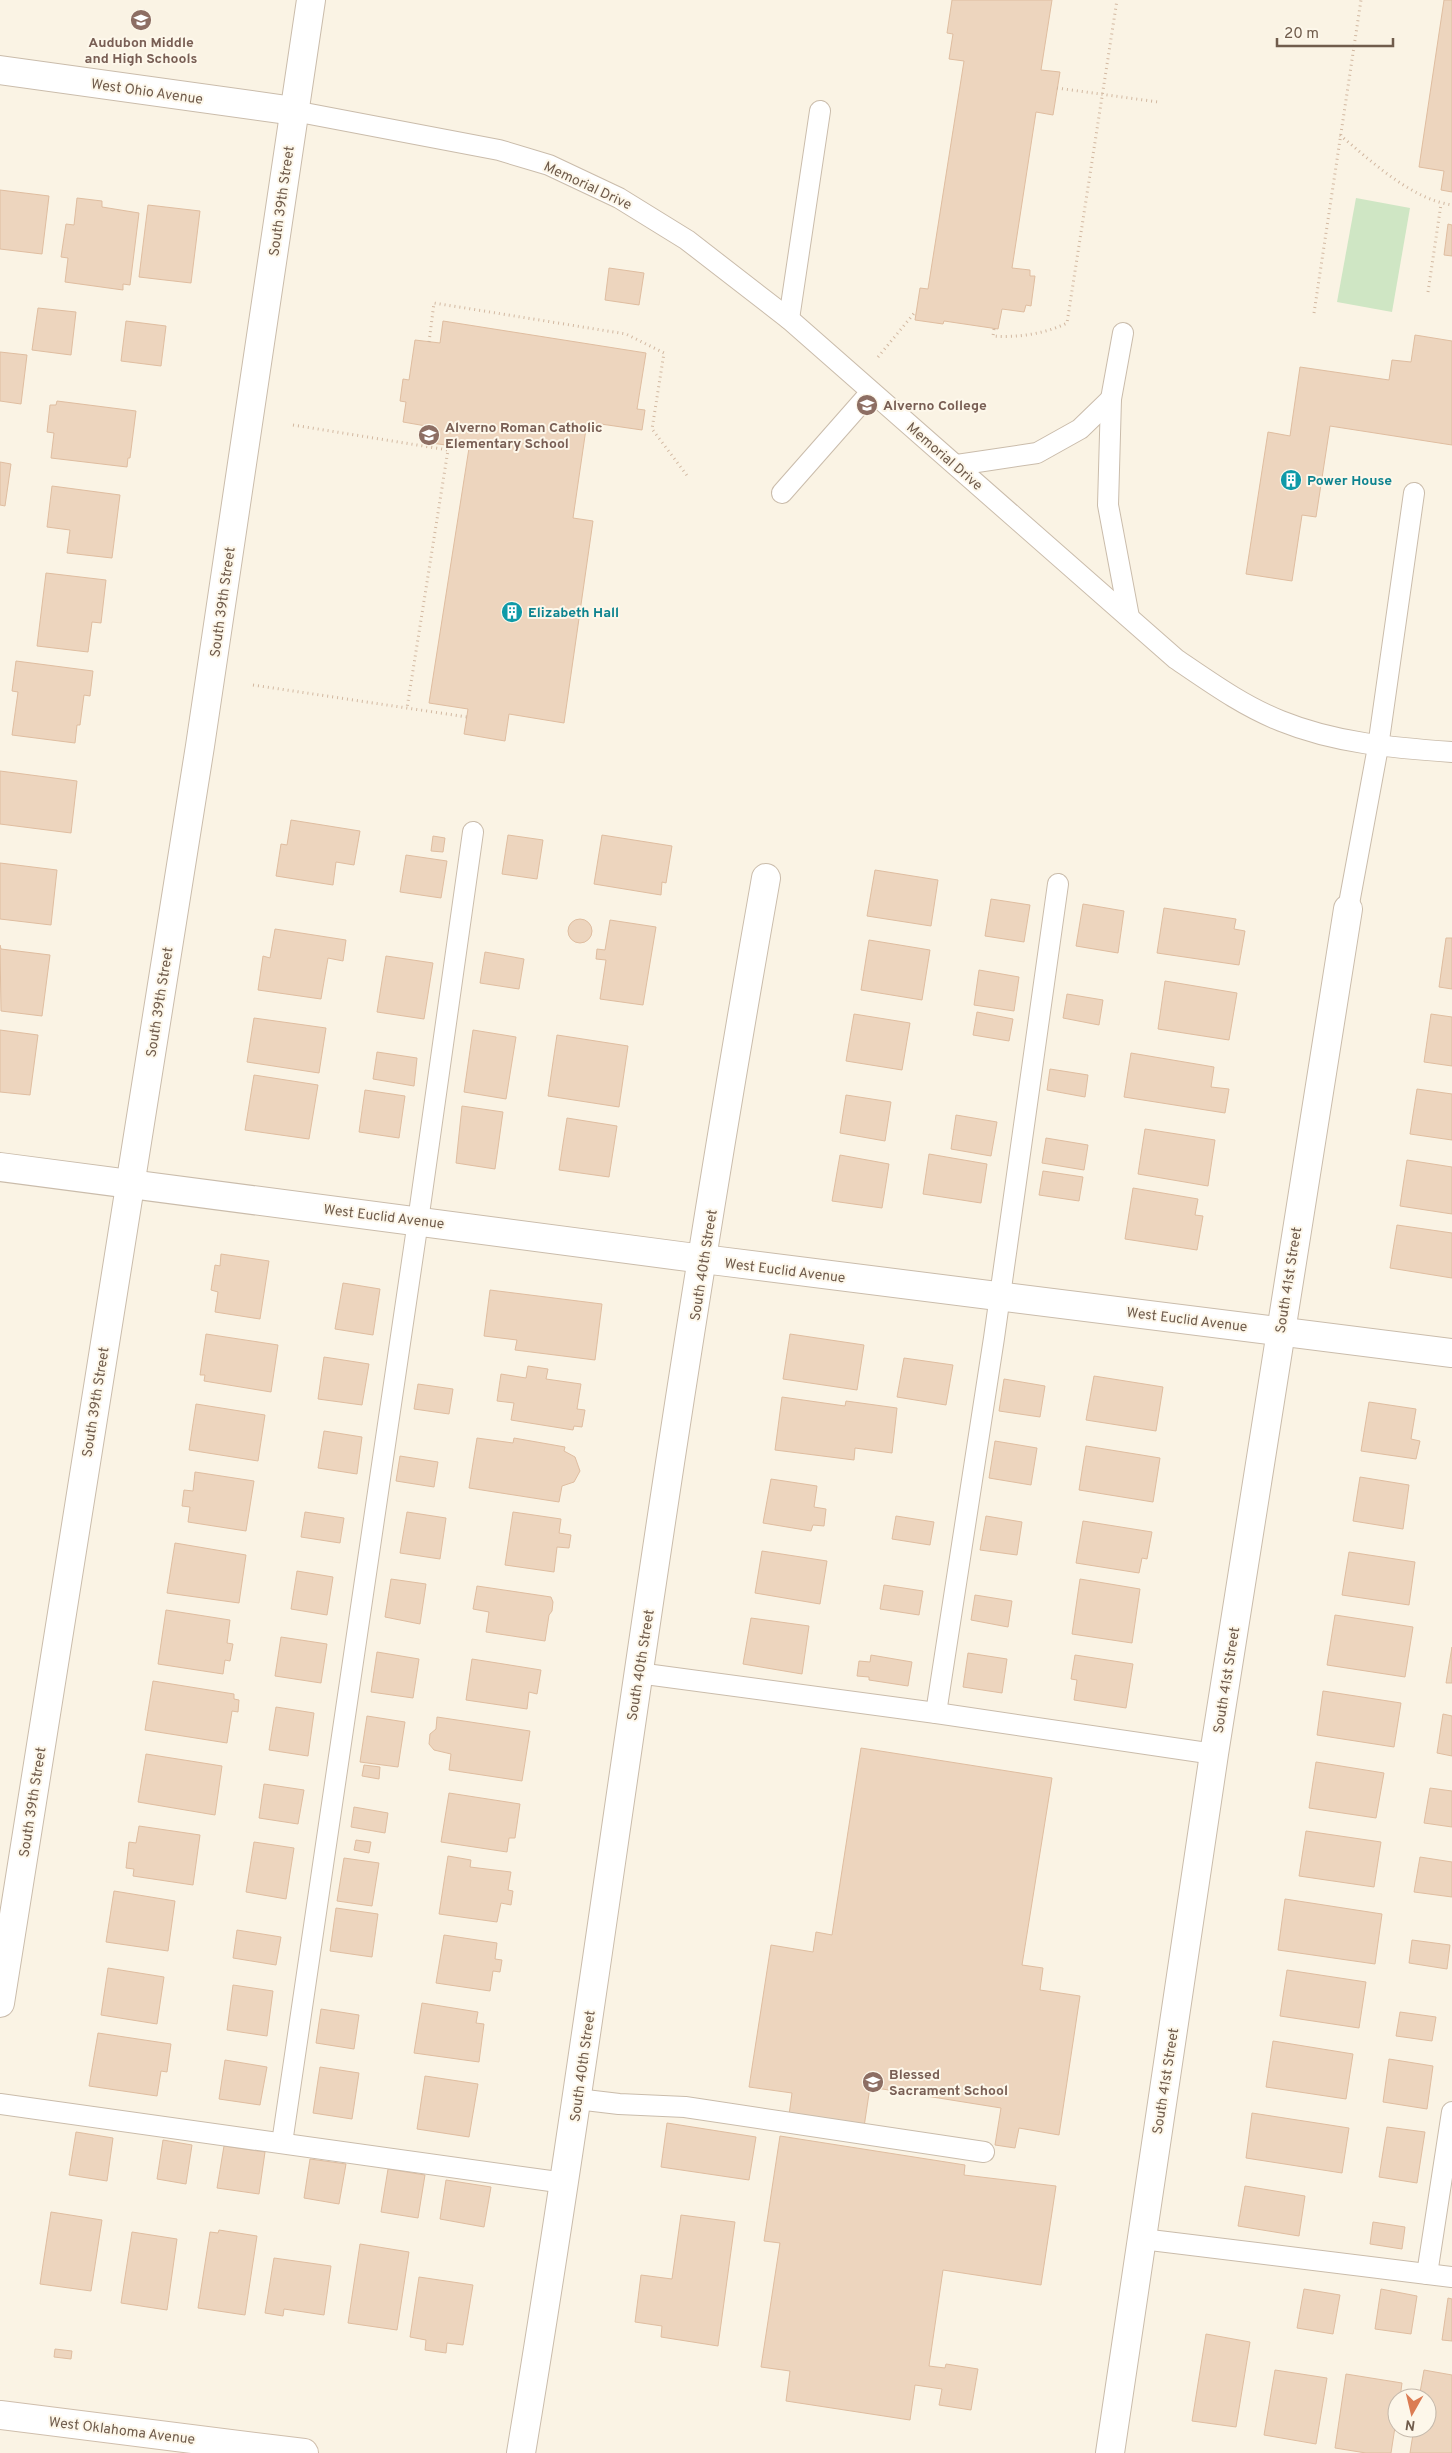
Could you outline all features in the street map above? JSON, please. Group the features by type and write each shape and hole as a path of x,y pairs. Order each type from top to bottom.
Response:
{"street":[{"name":"South 39th Street","path":"0,2003 202,736 311,0"},
{"name":"West Ohio Avenue","path":"0,70 294,111"},
{"name":"South 40th Street","path":"522,2453 565,2183 638,1673 703,1259 766,878"},
{"name":"South 41st Street","path":"1110,2453 1214,1754 1348,909"},
{"name":"West Euclid Avenue","path":"0,1167 703,1259 1452,1353"},
{"name":"West Oklahoma Avenue","path":"0,2415 304,2453"}],"lane":[{"name":"Memorial Drive","path":"294,111 490,148 549,165 619,198 687,240 788,319 864,387 957,465 1176,659 1228,695 1281,721 1332,737 1378,747 1452,752"},
{"path":"788,319 820,111"},
{"path":"1123,332 1111,399 1108,505 1129,617"},
{"path":"782,493 864,387"},
{"path":"957,465 1037,453 1080,428 1111,399"},
{"path":"1348,909 1378,747 1414,493"},
{"path":"282,2144 418,1221 473,832"},
{"path":"936,1713 1000,1296 1058,884"},
{"path":"638,1673 936,1713 1214,1754"},
{"path":"577,2098 619,2104 685,2107 984,2152"},
{"path":"0,2104 565,2183"},
{"path":"1427,2274 1452,2112"},
{"path":"1142,2239 1452,2278"}],"path":[{"path":"994,329 993,336 1011,338 1058,327 1067,323 1117,0"},
{"path":"1314,314 1361,0"},
{"path":"1057,88 1158,102"},
{"path":"1340,135 1366,157 1418,194 1441,204 1452,206"},
{"path":"1428,292 1441,204"},
{"path":"429,342 434,303 626,334 664,353 652,429 689,478"},
{"path":"864,387 916,311"},
{"path":"293,425 448,450 407,708"},
{"path":"253,685 467,717"}],"green space":[{"path":"1356,198 1410,208 1392,312 1337,302"}],"building":[{"path":"952,0 1052,0 1041,70 1060,72 1053,115 1036,112 1012,268 1030,270 1030,276 1035,276 1031,306 1026,305 1024,312 1002,309 998,329 944,321 943,324 915,320 920,288 928,289 964,61 949,59 953,34 947,33"},
{"path":"1444,0 1452,0 1452,192 1441,190 1444,171 1419,167"},
{"path":"0,190 49,196 42,254 0,249"},
{"path":"77,198 102,201 102,207 139,213 130,285 123,284 123,290 65,282 68,258 61,257 66,224 74,225"},
{"path":"148,205 200,211 191,283 139,277"},
{"path":"1448,224 1452,225 1452,256 1444,255"},
{"path":"609,268 644,273 639,305 605,300"},
{"path":"38,308 76,312 71,355 32,350"},
{"path":"126,321 166,326 161,366 121,361"},
{"name":"Elizabeth Hall","path":"443,321 646,353 637,409 645,410 642,430 587,422 573,518 593,521 564,723 509,714 505,741 464,734 468,709 429,703 469,448 423,442 426,426 403,422 406,402 400,401 403,379 409,380 415,340 440,343"},
{"name":"Power House","path":"1415,335 1452,341 1452,445 1330,426 1316,517 1302,515 1292,581 1246,574 1268,432 1290,436 1300,367 1389,380 1392,360 1411,362"},
{"path":"0,352 27,355 21,404 0,401"},
{"path":"57,401 136,411 130,458 128,458 127,467 51,458 54,433 47,432 50,405 56,405"},
{"path":"0,462 11,464 5,506 0,505"},
{"path":"52,486 120,495 112,558 67,553 70,530 47,527"},
{"path":"46,573 106,580 101,623 92,622 88,652 37,646"},
{"path":"16,661 93,671 90,696 84,695 80,725 77,725 75,743 12,735 18,692 12,691"},
{"path":"0,771 77,781 71,833 0,824"},
{"path":"291,820 360,831 354,865 336,862 333,885 276,876 281,844 287,845"},
{"path":"508,835 543,840 537,879 502,874"},
{"path":"602,835 672,846 666,883 662,882 661,895 594,884"},
{"path":"433,836 445,838 443,852 431,851"},
{"path":"406,855 447,861 441,898 400,892"},
{"path":"0,863 57,870 51,925 0,919"},
{"path":"875,870 938,880 931,926 867,916"},
{"path":"991,899 1030,905 1024,942 985,936"},
{"path":"1083,904 1124,911 1118,953 1076,946"},
{"path":"1164,908 1236,919 1234,929 1245,931 1239,965 1157,953"},
{"path":"580,919 588,923 592,931 588,939 580,943 572,939 568,931 572,923"},
{"path":"610,920 656,927 643,1005 600,999 606,960 596,959 597,949 605,950"},
{"path":"275,929 346,940 343,961 328,958 321,999 258,990 263,956 270,958"},
{"path":"1446,938 1452,938 1452,989 1439,987"},
{"path":"869,940 930,950 922,1000 861,990"},
{"path":"0,945 1,949 50,955 42,1016 1,1011"},
{"path":"485,952 524,959 519,989 480,983"},
{"path":"386,956 433,963 424,1019 377,1012"},
{"path":"979,970 1019,977 1014,1011 974,1005"},
{"path":"1165,981 1237,993 1229,1040 1158,1029"},
{"path":"1067,994 1103,1000 1099,1025 1063,1018"},
{"path":"977,1012 1013,1019 1009,1041 973,1035"},
{"path":"854,1014 910,1023 902,1070 846,1061"},
{"path":"1431,1014 1452,1017 1452,1066 1424,1062"},
{"path":"254,1018 326,1028 319,1073 247,1062"},
{"path":"0,1030 38,1035 30,1095 0,1092"},
{"path":"473,1030 516,1037 506,1099 464,1092"},
{"path":"557,1035 628,1046 619,1107 548,1096"},
{"path":"377,1052 417,1058 414,1086 373,1079"},
{"path":"1131,1053 1214,1067 1211,1087 1229,1089 1225,1113 1124,1097"},
{"path":"1050,1069 1088,1075 1085,1097 1047,1090"},
{"path":"254,1075 318,1085 309,1139 245,1130"},
{"path":"1417,1089 1452,1094 1452,1140 1410,1134"},
{"path":"365,1090 405,1096 399,1138 359,1132"},
{"path":"846,1095 891,1102 885,1141 840,1133"},
{"path":"462,1106 503,1112 495,1169 456,1163"},
{"path":"956,1115 997,1122 991,1156 951,1149"},
{"path":"567,1118 617,1126 609,1177 559,1170"},
{"path":"1145,1129 1215,1140 1208,1186 1138,1174"},
{"path":"1046,1138 1088,1145 1084,1170 1042,1163"},
{"path":"929,1154 987,1164 981,1203 923,1194"},
{"path":"840,1155 889,1164 882,1208 832,1201"},
{"path":"1407,1160 1452,1167 1452,1214 1400,1206"},
{"path":"1043,1171 1083,1177 1079,1201 1039,1195"},
{"path":"1133,1188 1198,1199 1195,1215 1203,1216 1197,1250 1125,1239"},
{"path":"1397,1225 1452,1233 1452,1278 1390,1268"},
{"path":"221,1254 269,1261 260,1319 215,1312 218,1292 211,1290 215,1265 220,1266"},
{"path":"343,1283 380,1289 373,1335 335,1329"},
{"path":"490,1290 602,1304 595,1360 515,1350 517,1340 484,1336"},
{"path":"206,1334 278,1345 271,1392 204,1381 205,1375 200,1375"},
{"path":"790,1334 864,1345 857,1390 783,1379"},
{"path":"324,1357 369,1364 362,1405 318,1399"},
{"path":"904,1358 953,1365 946,1405 897,1397"},
{"path":"528,1366 548,1369 546,1379 581,1384 577,1409 585,1410 582,1427 574,1426 573,1430 511,1420 514,1403 497,1401 501,1374 526,1378"},
{"path":"1094,1376 1163,1387 1156,1431 1086,1420"},
{"path":"1004,1379 1045,1386 1040,1417 999,1411"},
{"path":"418,1384 453,1389 449,1414 414,1409"},
{"path":"782,1397 845,1406 846,1401 897,1408 892,1453 855,1448 854,1460 775,1450"},
{"path":"1369,1402 1416,1409 1411,1439 1420,1441 1416,1459 1361,1451"},
{"path":"196,1404 265,1415 258,1461 189,1450"},
{"path":"324,1431 362,1437 357,1474 318,1468"},
{"path":"477,1438 513,1443 514,1438 565,1447 564,1451 575,1457 580,1471 574,1482 562,1486 559,1502 469,1488"},
{"path":"995,1441 1037,1448 1031,1485 989,1478"},
{"path":"1086,1446 1160,1458 1153,1502 1079,1490"},
{"path":"400,1456 438,1462 434,1487 396,1481"},
{"path":"195,1472 254,1481 246,1531 188,1522 190,1507 182,1506 184,1490 193,1491"},
{"path":"1360,1477 1409,1485 1403,1529 1353,1521"},
{"path":"771,1479 817,1486 814,1507 826,1509 824,1526 813,1525 811,1531 763,1523"},
{"path":"305,1512 344,1518 340,1543 301,1537"},
{"path":"407,1512 446,1518 440,1559 400,1553"},
{"path":"513,1512 561,1519 559,1533 571,1535 569,1548 557,1547 554,1572 505,1565"},
{"path":"896,1516 934,1522 930,1545 892,1539"},
{"path":"986,1516 1022,1522 1017,1555 980,1550"},
{"path":"1083,1521 1152,1532 1147,1559 1142,1558 1139,1573 1076,1563"},
{"path":"175,1543 246,1555 239,1603 167,1593"},
{"path":"762,1551 827,1561 820,1604 755,1593"},
{"path":"1349,1552 1415,1562 1409,1605 1342,1595"},
{"path":"297,1571 333,1577 327,1615 291,1609"},
{"path":"391,1579 426,1584 420,1624 385,1617"},
{"path":"1080,1579 1140,1589 1132,1643 1072,1634"},
{"path":"884,1585 923,1591 919,1615 880,1609"},
{"path":"477,1586 551,1597 553,1602 552,1611 549,1615 545,1641 486,1632 489,1612 473,1609"},
{"path":"975,1595 1012,1601 1008,1627 971,1620"},
{"path":"166,1610 230,1620 227,1643 233,1644 230,1661 225,1660 223,1674 158,1664"},
{"path":"1335,1615 1413,1627 1405,1677 1327,1665"},
{"path":"751,1618 809,1626 802,1674 743,1664"},
{"path":"281,1637 327,1644 321,1683 275,1676"},
{"path":"1452,1647 1452,1683 1446,1683"},
{"path":"377,1652 419,1659 413,1698 371,1692"},
{"path":"968,1653 1007,1659 1002,1693 963,1687"},
{"path":"871,1655 912,1662 908,1686 869,1680 869,1677 857,1676 859,1661 870,1662"},
{"path":"1075,1655 1133,1664 1126,1708 1074,1700 1077,1680 1071,1679"},
{"path":"472,1659 541,1670 537,1694 529,1692 527,1709 466,1700"},
{"path":"153,1681 234,1694 234,1699 239,1700 238,1712 232,1711 227,1743 145,1730"},
{"path":"1323,1691 1401,1703 1394,1747 1317,1735"},
{"path":"276,1707 314,1713 308,1756 269,1750"},
{"path":"1443,1714 1452,1716 1452,1756 1437,1753"},
{"path":"367,1716 405,1722 398,1767 360,1762"},
{"path":"437,1717 530,1731 522,1781 449,1770 451,1754 434,1750 429,1744 430,1734 436,1729"},
{"path":"861,1748 1052,1778 1022,1965 1043,1968 1040,1990 1080,1996 1059,2135 1019,2128 1015,2148 995,2145 1001,2108 870,2087 864,2127 789,2115 792,2093 749,2087 771,1945 813,1952 816,1932 832,1935"},
{"path":"146,1754 222,1766 215,1815 138,1802"},
{"path":"1316,1762 1384,1773 1376,1818 1309,1808"},
{"path":"364,1765 380,1767 379,1779 362,1776"},
{"path":"264,1784 304,1790 298,1824 259,1818"},
{"path":"1430,1788 1452,1791 1452,1827 1424,1823"},
{"path":"449,1793 520,1804 515,1838 509,1838 507,1852 441,1842"},
{"path":"354,1807 388,1813 385,1833 351,1827"},
{"path":"139,1826 200,1835 193,1885 133,1876 134,1869 126,1868 129,1842 136,1843"},
{"path":"1306,1831 1381,1842 1374,1887 1299,1876"},
{"path":"356,1840 371,1842 369,1853 354,1850"},
{"path":"254,1842 294,1848 286,1899 246,1892"},
{"path":"448,1856 471,1860 470,1867 511,1872 508,1890 513,1891 511,1905 501,1903 497,1922 439,1914"},
{"path":"1420,1857 1452,1862 1452,1897 1414,1892"},
{"path":"344,1858 379,1863 372,1906 337,1901"},
{"path":"114,1891 175,1901 168,1951 106,1942"},
{"path":"1285,1899 1382,1914 1375,1964 1278,1950"},
{"path":"336,1908 378,1914 372,1957 330,1951"},
{"path":"237,1930 281,1937 276,1965 233,1958"},
{"path":"444,1935 497,1943 495,1959 502,1960 500,1972 493,1971 490,1991 436,1983"},
{"path":"1412,1940 1450,1945 1447,1969 1409,1963"},
{"path":"108,1968 164,1977 157,2024 101,2015"},
{"path":"1287,1970 1366,1982 1359,2028 1280,2016"},
{"path":"233,1985 273,1991 267,2036 227,2030"},
{"path":"422,2003 478,2012 476,2023 484,2024 479,2062 414,2053"},
{"path":"321,2009 359,2015 354,2049 316,2043"},
{"path":"1400,2012 1436,2017 1432,2041 1396,2036"},
{"path":"98,2033 171,2044 167,2072 161,2071 157,2096 89,2086"},
{"path":"1273,2041 1353,2054 1346,2099 1266,2087"},
{"path":"1389,2059 1433,2066 1427,2109 1383,2102"},
{"path":"225,2060 267,2067 260,2105 219,2099"},
{"path":"320,2067 359,2073 352,2119 313,2113"},
{"path":"425,2076 478,2084 469,2137 417,2129"},
{"path":"1252,2113 1349,2128 1342,2173 1246,2158"},
{"path":"667,2123 756,2137 749,2180 661,2167"},
{"path":"1387,2127 1425,2132 1417,2183 1379,2177"},
{"path":"76,2132 113,2138 107,2181 69,2175"},
{"path":"780,2136 965,2165 964,2175 1056,2186 1041,2285 943,2270 929,2366 945,2368 946,2364 978,2369 971,2410 939,2405 942,2389 915,2385 910,2420 786,2401 790,2371 761,2367 780,2243 764,2241"},
{"path":"163,2140 192,2145 186,2184 157,2179"},
{"path":"224,2146 265,2152 259,2194 217,2188"},
{"path":"310,2159 346,2164 339,2204 304,2198"},
{"path":"388,2169 425,2175 418,2218 381,2212"},
{"path":"446,2180 491,2187 484,2227 440,2219"},
{"path":"1245,2186 1305,2196 1299,2236 1238,2226"},
{"path":"51,2212 102,2220 91,2291 40,2284"},
{"path":"681,2215 735,2222 718,2346 661,2337 662,2326 635,2322 641,2275 672,2279"},
{"path":"1373,2222 1405,2227 1402,2249 1370,2244"},
{"path":"219,2230 257,2236 245,2315 198,2308 210,2232 218,2233"},
{"path":"132,2232 177,2239 167,2310 121,2303"},
{"path":"360,2244 409,2252 397,2330 348,2323"},
{"path":"274,2258 331,2266 324,2315 284,2309 283,2316 265,2313"},
{"path":"419,2277 473,2285 463,2345 447,2343 446,2353 425,2350 426,2340 410,2337"},
{"path":"1304,2289 1340,2295 1333,2334 1297,2328"},
{"path":"1381,2289 1417,2296 1411,2334 1375,2329"},
{"path":"1448,2298 1452,2299 1452,2341 1442,2340"},
{"path":"1206,2334 1250,2342 1236,2427 1192,2421"},
{"path":"55,2349 72,2351 71,2359 54,2357"},
{"path":"1275,2370 1327,2378 1316,2444 1264,2435"},
{"path":"1424,2370 1452,2375 1452,2453 1410,2453 1412,2438 1437,2438 1437,2388 1421,2388"},
{"path":"1346,2374 1402,2383 1401,2388 1387,2388 1387,2438 1393,2438 1391,2453 1366,2453 1335,2448"}],"place":[{"name":"Audubon Middle and High Schools","path":"141,20"},
{"name":"Alverno College","path":"867,405"},
{"name":"Alverno Roman Catholic Elementary School","path":"429,435"},
{"name":"Power House","path":"1291,480"},
{"name":"Elizabeth Hall","path":"512,612"},
{"name":"Blessed Sacrament School","path":"873,2082"}]}
